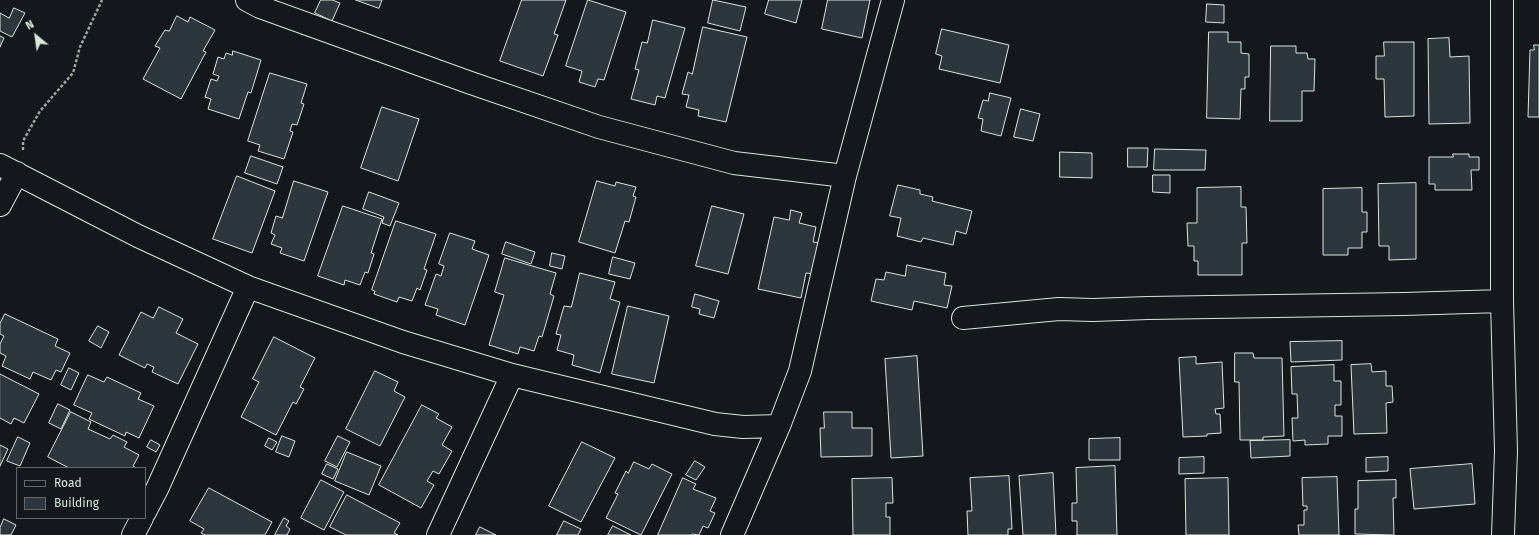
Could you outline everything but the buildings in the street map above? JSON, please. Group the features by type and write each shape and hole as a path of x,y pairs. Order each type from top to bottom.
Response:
{"street":[{"path":"247,0 260,7 599,127 734,163 845,176"},
{"path":"732,535 779,426 800,371 845,176 893,0"},
{"path":"1502,0 1502,301 1506,451 1503,535"},
{"path":"0,205 8,169 138,236 248,287 403,342 512,375 715,424 743,427 779,426"},
{"path":"146,510 157,489 248,287"},
{"path":"963,318 1059,309 1093,310 1502,301"},
{"path":"438,535 512,375"},
{"path":"133,535 141,519"}],"path":[{"path":"8,169 23,157 23,141 40,111 73,73 80,47 102,0"}]}
